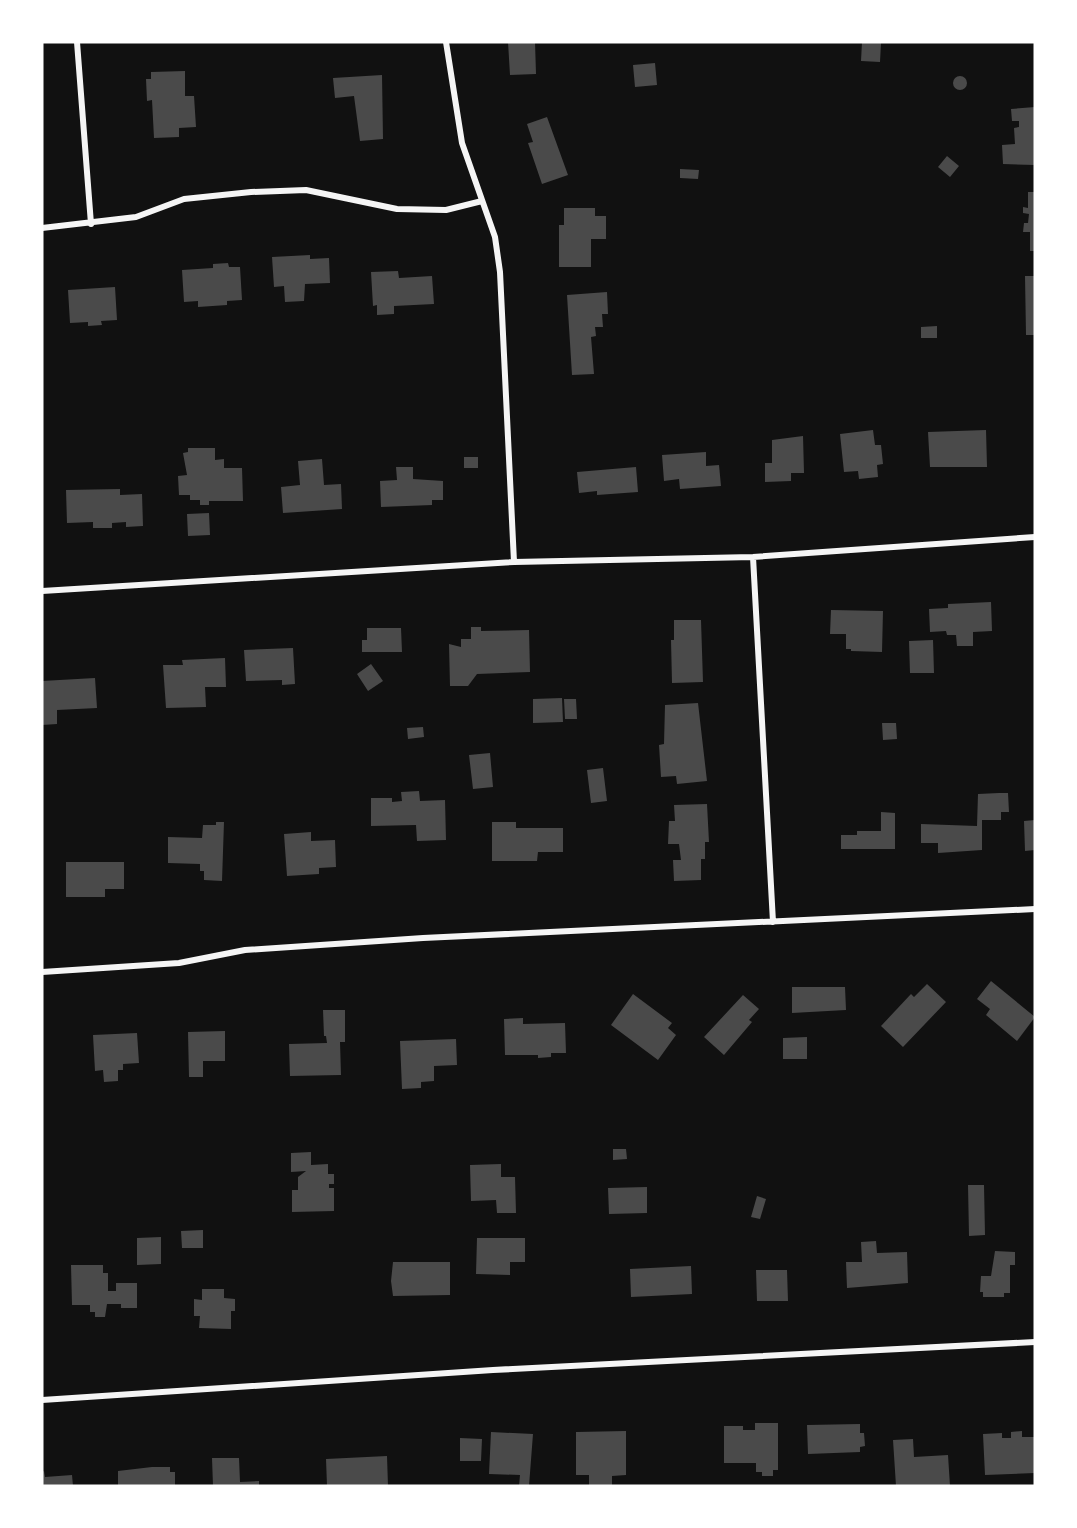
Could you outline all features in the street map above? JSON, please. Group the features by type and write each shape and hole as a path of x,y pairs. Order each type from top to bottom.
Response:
{"street":[{"path":"77,42 91,224"},
{"path":"446,42 462,143 495,237 500,272 514,562"},
{"path":"45,227 91,224 136,217 184,199 251,192 306,190 397,209 446,210 482,201"},
{"path":"42,591 514,562 753,557 1035,537"},
{"path":"753,557 773,922"},
{"path":"42,972 179,963 246,950 1035,909"},
{"path":"42,1400 493,1370 1035,1342"}],"building":[{"path":"508,42 535,42 536,74 510,75"},
{"path":"862,42 881,43 880,62 861,61"},
{"path":"655,63 657,85 635,87 633,65"},
{"path":"185,71 185,96 194,96 196,127 179,128 179,137 154,138 152,100 147,101 146,79 151,79 151,72"},
{"path":"382,75 383,139 360,141 354,96 335,98 333,78"},
{"path":"957,76 963,76 967,83 963,90 957,90 953,86 953,80"},
{"path":"1035,107 1035,165 1003,164 1002,145 1015,144 1014,128 1019,127 1019,121 1012,121 1011,109"},
{"path":"547,117 568,175 542,184 528,143 533,142 527,124"},
{"path":"947,156 959,166 950,177 938,167"},
{"path":"680,169 699,170 698,179 680,178"},
{"path":"1028,192 1035,192 1035,251 1030,251 1030,232 1023,232 1024,223 1028,223 1029,214 1023,213 1023,207 1028,208"},
{"path":"564,208 595,208 595,216 606,216 606,239 591,239 591,267 559,267 559,225 564,225"},
{"path":"310,255 310,259 329,258 330,283 305,284 304,301 285,302 284,286 274,287 272,257"},
{"path":"228,263 229,267 240,267 242,300 227,301 227,305 198,307 198,301 184,302 182,270 213,268 213,264"},
{"path":"398,271 399,278 432,276 434,304 394,306 394,314 377,315 377,305 373,306 371,272"},
{"path":"1025,276 1035,276 1035,335 1026,335"},
{"path":"115,287 117,320 101,321 102,325 88,326 88,322 70,323 68,290"},
{"path":"607,292 608,314 602,314 603,327 595,327 596,336 591,337 594,374 572,375 567,295"},
{"path":"937,326 937,338 921,338 921,327"},
{"path":"873,430 875,445 881,445 883,464 877,465 878,477 859,479 858,471 844,472 840,434"},
{"path":"986,430 987,467 930,467 928,432"},
{"path":"803,436 804,473 791,473 791,481 765,482 765,463 772,463 772,440"},
{"path":"188,448 215,448 215,460 224,459 224,468 242,468 243,501 209,501 209,505 200,505 200,500 190,500 190,495 179,495 178,476 187,475 183,453 188,452"},
{"path":"706,452 706,466 719,465 721,486 680,489 679,479 664,481 662,455"},
{"path":"464,457 478,457 478,468 464,468"},
{"path":"322,459 324,485 341,484 342,509 283,513 281,487 300,485 298,461"},
{"path":"396,467 413,467 413,479 443,481 443,500 432,500 432,505 381,507 380,481 397,480"},
{"path":"636,467 638,492 597,495 597,491 579,493 577,472"},
{"path":"120,489 120,495 142,494 143,526 126,527 126,522 112,523 112,528 93,528 93,522 67,523 66,490"},
{"path":"209,513 210,535 188,536 187,514"},
{"path":"991,602 992,631 973,632 973,646 957,646 956,635 947,635 946,631 930,632 929,609 948,608 948,604"},
{"path":"831,610 883,611 882,652 846,649 846,634 830,634"},
{"path":"674,620 701,620 703,682 672,683 671,640 674,640"},
{"path":"471,627 481,627 481,631 529,630 530,672 477,674 468,686 450,686 449,644 461,647 461,639 471,639"},
{"path":"367,628 401,628 402,652 362,652 362,640 367,640"},
{"path":"933,640 934,673 910,673 909,641"},
{"path":"293,648 295,684 282,685 282,680 246,681 244,650"},
{"path":"225,658 226,687 205,687 206,707 166,708 163,665 183,665 182,660"},
{"path":"371,664 383,681 368,691 357,674"},
{"path":"95,678 97,708 57,710 57,724 42,725 42,681"},
{"path":"562,698 563,722 533,723 533,699"},
{"path":"564,699 576,699 577,719 565,719"},
{"path":"698,703 707,781 677,784 676,776 661,777 659,745 664,744 665,705"},
{"path":"882,723 896,723 897,739 883,740"},
{"path":"423,727 424,737 408,739 407,728"},
{"path":"490,753 493,787 473,789 469,755"},
{"path":"603,768 607,801 591,803 587,770"},
{"path":"419,791 420,801 445,800 446,840 417,841 416,825 371,826 371,798 392,798 392,802 402,801 401,792"},
{"path":"1008,793 1009,812 1001,812 1001,820 982,820 982,850 938,853 938,843 921,843 921,824 977,826 978,794"},
{"path":"707,804 709,842 705,842 705,859 701,859 701,880 674,881 673,860 681,860 679,844 668,844 669,821 675,821 674,805"},
{"path":"881,812 895,813 895,849 841,849 841,835 857,835 857,831 881,831"},
{"path":"1035,820 1035,850 1025,851 1024,821"},
{"path":"216,822 224,822 222,881 204,880 204,871 200,871 200,864 168,863 168,837 202,838 203,825 216,825"},
{"path":"492,822 516,822 516,828 563,828 563,852 538,852 537,861 492,861"},
{"path":"311,832 311,841 335,840 336,867 319,868 319,874 287,876 284,834"},
{"path":"66,862 124,862 124,889 105,889 105,897 66,897"},
{"path":"991,981 1035,1017 1017,1041 986,1015 990,1009 977,999"},
{"path":"927,984 946,1002 903,1047 881,1026 911,994 914,997"},
{"path":"792,987 845,987 846,1010 792,1013"},
{"path":"633,994 672,1023 668,1028 676,1035 658,1060 611,1025"},
{"path":"743,995 759,1009 749,1020 752,1022 724,1055 704,1037"},
{"path":"323,1010 345,1010 345,1042 340,1042 341,1075 290,1076 289,1044 327,1043 326,1036 324,1036"},
{"path":"523,1018 523,1024 565,1023 566,1053 551,1053 551,1057 538,1058 538,1055 505,1055 504,1019"},
{"path":"225,1031 225,1061 203,1061 203,1077 189,1077 188,1032"},
{"path":"137,1033 139,1063 123,1064 123,1070 118,1070 118,1081 104,1082 103,1070 95,1071 93,1035"},
{"path":"807,1037 807,1059 783,1059 783,1038"},
{"path":"456,1039 457,1065 434,1066 434,1081 421,1082 421,1088 402,1089 400,1041"},
{"path":"613,1149 626,1149 627,1159 613,1160"},
{"path":"311,1152 311,1165 328,1164 328,1174 334,1174 334,1184 329,1184 329,1188 334,1188 334,1211 292,1212 292,1190 298,1190 298,1177 306,1171 291,1172 291,1153"},
{"path":"501,1164 501,1177 515,1177 516,1213 497,1213 496,1200 471,1201 470,1165"},
{"path":"968,1185 984,1185 985,1235 969,1236"},
{"path":"647,1187 647,1213 609,1214 608,1188"},
{"path":"757,1196 766,1199 760,1219 751,1217"},
{"path":"203,1230 203,1248 182,1248 181,1231"},
{"path":"161,1237 161,1264 137,1265 137,1238"},
{"path":"477,1238 525,1238 525,1262 510,1262 510,1275 476,1274"},
{"path":"876,1241 877,1253 907,1252 908,1283 847,1288 846,1262 862,1262 861,1242"},
{"path":"995,1251 1015,1252 1015,1265 1010,1265 1010,1293 1004,1293 1004,1297 983,1297 983,1292 980,1292 981,1276 991,1276"},
{"path":"393,1262 450,1262 450,1295 393,1296 391,1281"},
{"path":"71,1265 103,1265 103,1273 108,1273 108,1291 116,1291 116,1283 137,1283 137,1308 121,1308 121,1304 107,1304 105,1317 95,1317 95,1312 90,1312 90,1305 72,1305"},
{"path":"691,1266 692,1294 631,1297 630,1269"},
{"path":"756,1270 787,1270 788,1301 757,1301"},
{"path":"202,1289 224,1289 224,1298 235,1299 235,1311 231,1311 231,1329 199,1328 200,1316 194,1316 194,1299 202,1300"},
{"path":"755,1423 778,1423 778,1470 773,1470 773,1476 762,1476 762,1472 756,1472 756,1463 724,1463 724,1426 743,1426 743,1430 755,1430"},
{"path":"860,1424 860,1433 864,1433 865,1446 860,1447 860,1452 808,1454 807,1425"},
{"path":"626,1431 626,1475 612,1476 612,1486 589,1486 589,1475 576,1475 576,1432"},
{"path":"1022,1431 1022,1437 1034,1437 1035,1473 985,1475 983,1434 1002,1433 1002,1438 1011,1438 1011,1432"},
{"path":"491,1432 533,1434 529,1486 519,1486 520,1475 489,1474"},
{"path":"460,1438 482,1439 481,1461 460,1461"},
{"path":"913,1439 914,1457 948,1455 950,1486 896,1486 893,1440"},
{"path":"387,1456 388,1486 327,1486 326,1459"},
{"path":"212,1458 239,1458 240,1482 259,1481 259,1486 213,1486"},
{"path":"170,1467 170,1472 175,1472 175,1486 118,1486 118,1471"},
{"path":"44,1471 45,1477 72,1475 73,1486 42,1486 42,1472"}]}
